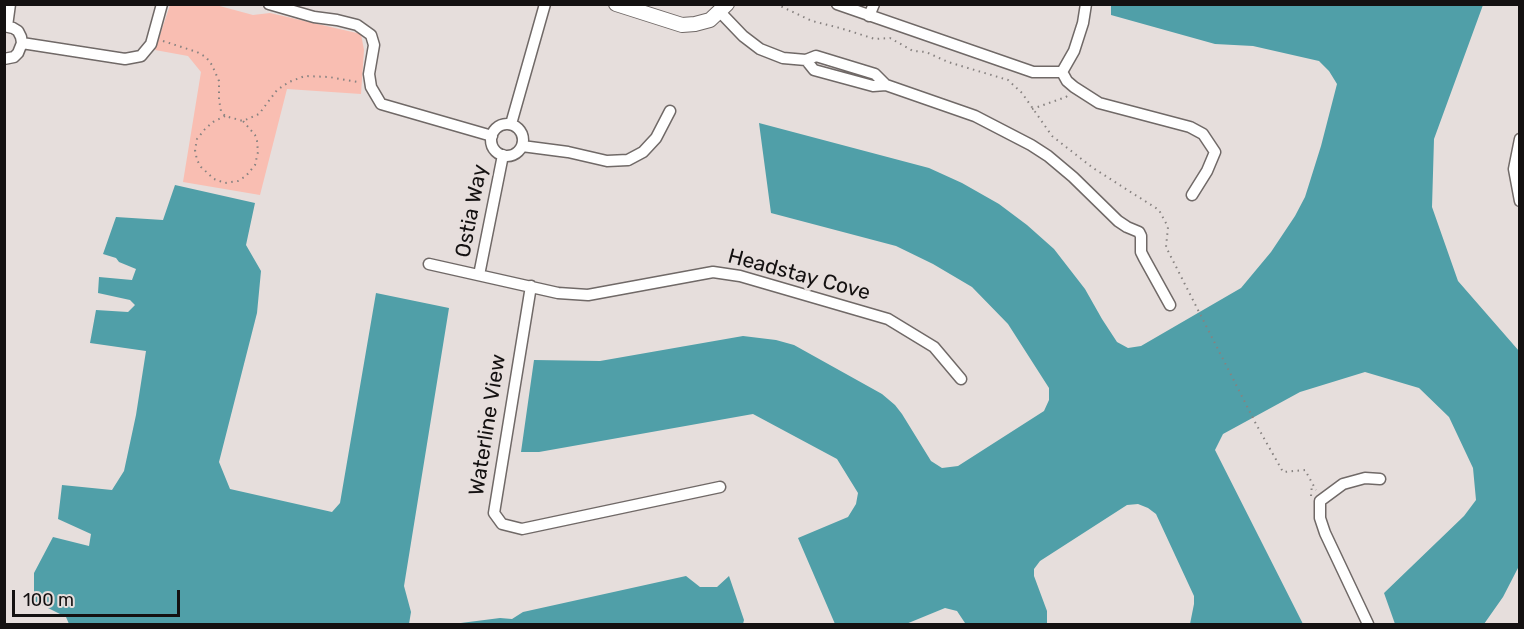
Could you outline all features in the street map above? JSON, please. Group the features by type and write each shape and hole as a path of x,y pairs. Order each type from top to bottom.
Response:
{"street":[{"path":"4,59 14,57 22,43 18,32 6,26 10,4"},
{"path":"22,43 125,59 141,56 151,44 162,4"},
{"path":"269,4 314,17 357,25 371,35 374,45 369,74 370,87 381,104 492,136"},
{"path":"511,124 545,4"},
{"path":"615,4 682,25 710,20 724,8 743,36 760,50 783,58 806,60 814,70 873,86 886,85 975,116 1012,134 1048,156 1118,221 1139,232 1144,258 1170,305"},
{"path":"837,4 1033,72 1062,72"},
{"path":"869,16 873,4"},
{"path":"1062,72 1074,51 1086,4"},
{"path":"1062,72 1074,87 1099,103 1190,127 1203,134 1215,152 1192,195"},
{"path":"522,146 568,152 607,161 628,160 643,152 656,138 670,111"},
{"path":"511,124 523,134 522,146 514,154 503,155 498,153 493,146 492,136 500,125 511,124"},
{"path":"1520,139 1514,169 1520,201"},
{"name":"Ostia Way","path":"479,275 503,155"},
{"name":"Headstay Cove","path":"429,264 558,292 588,295 713,272 741,276 888,319 934,347 961,379"},
{"name":"Waterline View","path":"531,286 494,513 502,524 522,529 720,487"},
{"path":"1368,624 1325,533 1320,518 1320,501 1343,484 1365,478 1380,479"}],"path":[{"path":"776,4 812,21 875,39 890,38 913,51 926,52 948,62 1008,80 1022,93 1052,136 1093,168 1159,210 1168,227 1166,247 1256,424 1283,472 1305,470 1320,501"},
{"path":"153,37 206,57 219,81 221,111 225,116 243,120 259,114 277,90 305,76 329,77 370,84"},
{"path":"1032,109 1066,98 1074,87"},
{"path":"225,116 205,129 197,139 195,150 201,167 214,179 225,183 238,182 255,165 258,152 257,141 243,120"}],"shaded area":[{"path":"170,5 216,5 253,15 270,13 361,34 364,50 361,94 287,89 260,195 183,182 201,72 188,56 155,50"}],"water":[{"path":"1111,5 1483,5 1434,139 1432,207 1458,281 1519,351 1519,566 1503,597 1484,624 1395,624 1384,593 1464,516 1476,500 1473,468 1449,417 1419,388 1365,372 1300,392 1223,434 1215,450 1303,624 1190,624 1194,596 1156,514 1138,504 1127,505 1040,561 1034,569 1034,576 1047,611 1047,624 965,623 957,611 945,608 906,624 835,624 798,538 848,517 856,504 858,493 837,459 753,414 539,452 521,452 534,360 600,361 743,336 794,345 882,394 902,414 931,461 942,468 958,466 1044,411 1049,400 1049,388 1008,324 972,287 896,246 771,213 759,123 929,168 999,204 1054,249 1085,289 1117,342 1128,348 1141,346 1241,288 1271,252 1305,197 1337,84 1319,61 1253,46 1215,44 1111,15"},
{"path":"175,185 255,203 246,245 261,271 257,313 219,462 230,489 332,512 340,503 376,293 449,308 404,586 411,612 409,624 69,624 66,617 34,601 34,573 53,537 89,546 91,534 58,519 62,485 112,490 124,471 136,415 146,351 90,343 96,310 128,312 135,305 130,300 98,293 99,277 132,280 136,269 103,254 116,217 163,220"},
{"path":"686,576 700,587 717,587 729,576 744,620 743,624 453,624 500,618 512,619 523,612"}]}
